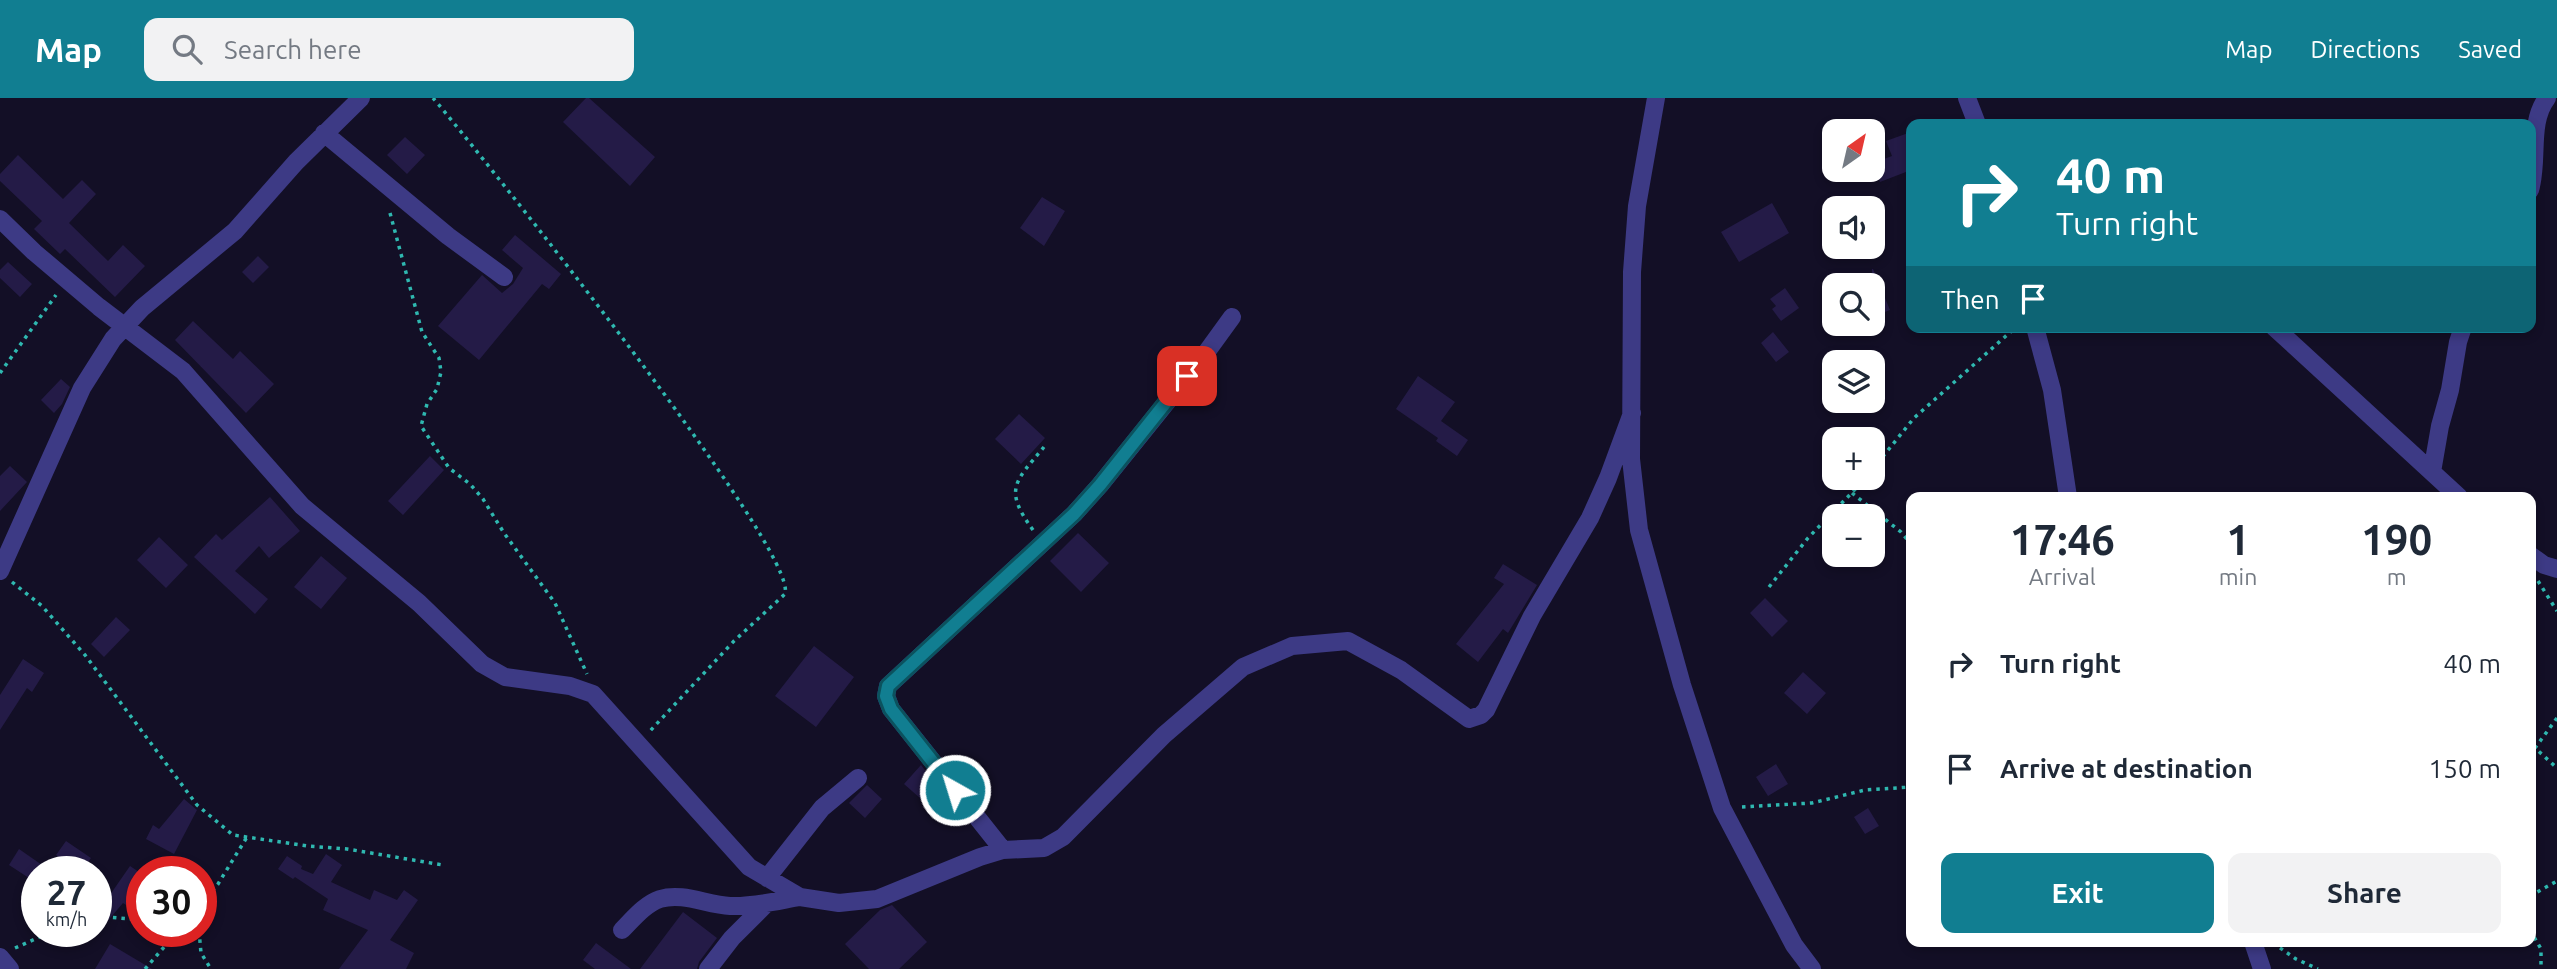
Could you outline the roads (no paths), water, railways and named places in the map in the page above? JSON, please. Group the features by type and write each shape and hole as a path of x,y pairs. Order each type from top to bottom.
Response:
{"street":[{"path":"5,575 23,515 82,388 104,352 142,308 235,231 324,133 361,98"},
{"path":"1656,98 1637,206 1632,272 1631,458 1639,530 1682,685 1722,808 1794,945 1812,969"},
{"path":"1967,98 1975,119"},
{"path":"2536,123 2540,107 2547,98"},
{"path":"324,133 448,236 504,277"},
{"path":"0,219 67,280 183,371 302,506 419,603 482,664 505,677 570,686 593,694 749,867 800,897"},
{"path":"1003,850 891,709 886,696 891,681 960,621 1074,514 1203,357 1232,317"},
{"path":"2037,333 2052,390 2067,492"},
{"path":"2281,333 2454,492"},
{"path":"2432,472 2461,333"},
{"path":"622,930 644,908 660,899 692,898 732,906 800,897 839,902 877,899 925,877 1003,850 1044,848 1063,837 1164,735 1243,667 1292,646 1348,642 1401,670 1469,719 1481,715 1492,699 1532,616 1590,518 1632,413"},
{"path":"2536,559 2557,569"},
{"path":"767,878 822,808 858,778"},
{"path":"708,969 732,938 767,903"},
{"path":"2255,947 2262,969"},
{"path":"5,954 10,969"}]}
